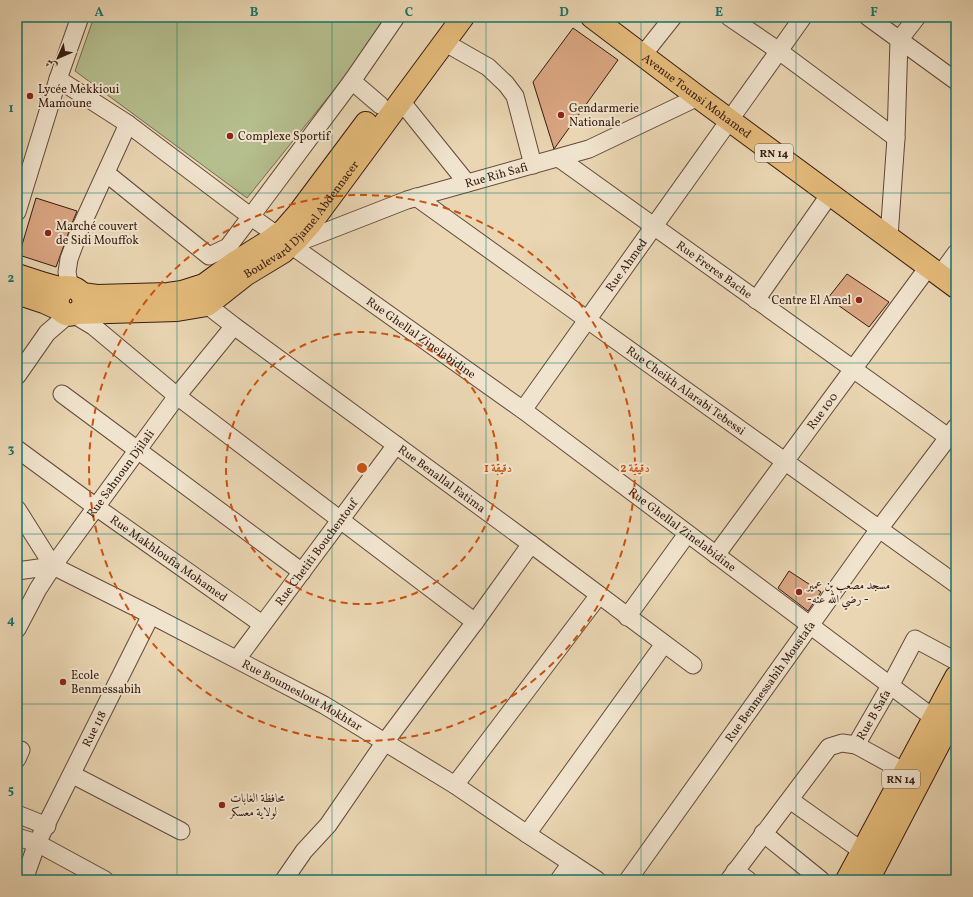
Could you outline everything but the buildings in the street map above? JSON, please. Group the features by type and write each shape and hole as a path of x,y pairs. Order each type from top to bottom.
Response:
{"main road":[{"name":"Boulevard Djamel Abdennacer","path":"17,293 68,304 176,310 245,275 273,258 285,240 311,223 390,103 444,17"},
{"name":"Boulevard Djamel Abdennacer","path":"390,103 444,42 463,17"},
{"name":"Avenue Tounsi Mohamed","path":"592,17 642,56 942,276"},
{"name":"Boulevard Djamel Abdennacer","path":"17,274 44,284 68,304"},
{"name":"RN 14","path":"868,880 948,723 956,678"},
{"name":"RN 14","path":"847,880 905,772 948,723"}],"street":[{"path":"17,212 58,79 80,17"},
{"path":"106,173 209,256 228,247 352,81 396,17"},
{"path":"642,56 673,17"},
{"path":"729,17 779,51 896,138"},
{"name":"Rue Ahmed","path":"523,410 803,17"},
{"path":"868,17 956,82"},
{"path":"889,237 896,138 899,40 917,17"},
{"path":"444,42 488,67 506,84 515,96 533,165"},
{"name":"Rue Ghellal Zinelabidine","path":"58,79 128,124 250,216 523,410 890,686 948,723"},
{"path":"352,81 390,103 467,183"},
{"name":"Rue Rih Safi","path":"285,240 416,197 589,150 698,97"},
{"path":"17,376 68,304 67,272 69,259 80,229 128,124"},
{"name":"Rue Freres Bache","path":"560,158 853,370 952,432"},
{"path":"756,300 830,194"},
{"name":"Rue Cheikh Alarabi Tebessi","path":"416,197 956,584"},
{"name":"Rue 100","path":"716,555 853,370 942,276 956,253"},
{"name":"Rue Benallal Fatima","path":"201,297 234,326 693,665"},
{"path":"68,304 177,396 475,622"},
{"name":"Rue Sahnoun Djilali","path":"17,629 38,589 53,566 177,396 234,326"},
{"path":"62,394 302,572"},
{"name":"Rue Benmessabih Moustafa","path":"628,880 879,529 952,432"},
{"name":"Rue Chetiti Bouchentouf","path":"237,659 396,446"},
{"name":"Rue Makhloufia Mohamed","path":"17,449 96,507 262,624"},
{"path":"17,509 53,566 17,571"},
{"path":"627,617 687,534"},
{"path":"284,880 304,851 328,825 385,742 475,622 531,544"},
{"name":"Rue Boumeslout Mokhtar","path":"53,566 237,659 324,705 455,785 597,880"},
{"path":"455,785 599,595"},
{"name":"Rue 118","path":"24,880 37,844 151,615"},
{"name":"Rue B Safa","path":"738,877 763,833 790,800 828,747 842,743 856,745 915,639 956,661"},
{"path":"527,834 664,644"},
{"path":"856,745 905,772"},
{"path":"72,775 181,831"},
{"path":"790,800 862,851"},
{"path":"17,814 47,826"},
{"path":"763,833 821,880"},
{"path":"17,837 37,844 105,880"},
{"path":"559,880 571,863"}],"green space":[{"name":"Complexe Sportif","path":"94,17 385,17 346,75 247,198 75,71"}],"place":[{"name":"Lycée Mekkioui Mamoune","path":"30,96"},
{"name":"Gendarmerie Nationale","path":"561,115"},
{"name":"Complexe Sportif","path":"230,136"},
{"name":"Marché couvert de Sidi Mouffok","path":"48,233"},
{"name":"Centre El Amel","path":"859,300"},
{"name":"مسجد مصعب بن عمير -رضي الله عنه -","path":"799,592"},
{"name":"Ecole Benmessabih","path":"63,682"},
{"name":"محافظة الغابات لولاية معسكر","path":"222,805"}]}
